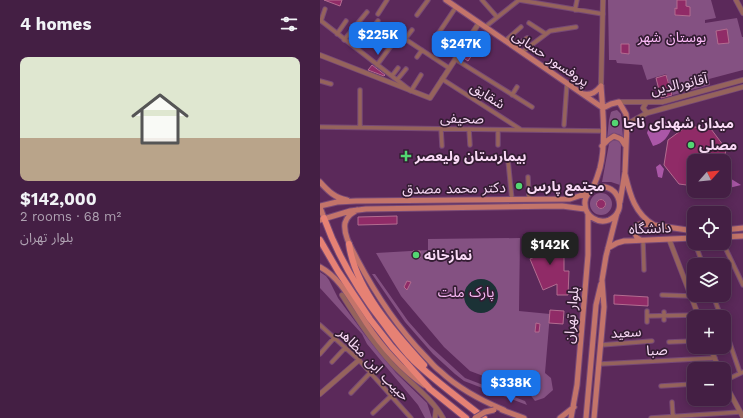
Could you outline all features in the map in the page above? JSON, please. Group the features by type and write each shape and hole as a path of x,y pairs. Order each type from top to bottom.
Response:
{"main road":[{"name":"پروفسور حسابی","path":"446,0 603,108"},
{"path":"582,94 588,95 593,93 602,86"},
{"path":"602,86 603,131 600,169 586,198 587,211 597,220 603,221 609,220 617,212 619,206 625,172 626,146 626,114 619,102 603,108"},
{"path":"602,146 614,136 621,139 626,146"},
{"name":"دانشگاه","path":"625,172 634,203 644,218 654,225 687,230"},
{"path":"320,182 334,196 346,200 356,201"},
{"path":"590,191 603,186 613,190 619,200 619,206"},
{"name":"دکتر محمد مصدق","path":"320,207 337,202 356,201 570,199 590,191"},
{"path":"570,199 571,206"},
{"path":"356,201 352,202 350,205 352,208 357,210"},
{"name":"دکتر محمد مصدق","path":"322,219 357,210 571,206 587,211"},
{"path":"320,207 322,219 338,253 367,301 394,338 412,359 484,418"},
{"path":"357,210 351,214 345,222 351,255 357,271 373,300 394,330 437,380"},
{"name":"بلوار تهران","path":"571,418 577,385 588,255 587,211"},
{"name":"بلوار تهران","path":"586,418 596,305 617,212"},
{"path":"642,240 636,236 636,226 640,224 654,225"},
{"path":"731,229 743,228"},
{"path":"731,237 743,236"},
{"path":"320,240 335,266 370,319 392,347 430,389"},
{"name":"دانشگاه","path":"608,248 620,241 687,240"},
{"path":"349,244 372,287 385,307 415,345 438,370 465,392 524,418"},
{"path":"320,266 337,280 377,338 399,364 413,377 466,418"},
{"name":"بلوار تهران","path":"594,418 604,307 602,280"},
{"path":"560,418 574,407"},
{"path":"475,418 481,414 494,410 504,410"}],"street":[{"path":"378,14 387,0"},
{"path":"417,15 428,0"},
{"path":"482,0 497,17"},
{"path":"485,27 519,0 603,14"},
{"path":"575,10 577,0"},
{"path":"602,86 603,0"},
{"path":"736,0 743,11"},
{"path":"436,37 456,7"},
{"path":"325,9 320,21 410,91"},
{"path":"344,40 367,12"},
{"path":"337,34 346,21"},
{"path":"357,49 378,21"},
{"path":"320,55 430,98 479,22"},
{"path":"529,23 546,34"},
{"path":"505,40 521,27"},
{"path":"522,52 550,31 576,27"},
{"path":"405,39 412,30"},
{"path":"377,65 399,35 449,68"},
{"path":"514,47 527,38"},
{"path":"417,56 422,50"},
{"path":"455,59 532,107"},
{"path":"392,76 398,68"},
{"path":"397,80 406,69"},
{"path":"410,91 421,75"},
{"name":"شقایق","path":"442,79 521,130"},
{"name":"آقانورالدین","path":"619,102 646,103 674,100 743,80"},
{"path":"320,81 330,84"},
{"path":"564,126 567,83"},
{"path":"512,95 517,87"},
{"name":"آقانورالدین","path":"626,124 647,113 743,87"},
{"path":"360,90 360,127"},
{"path":"646,103 643,108 647,113"},
{"name":"صحیفی","path":"320,127 603,131"},
{"path":"441,129 442,146"},
{"path":"469,129 470,145"},
{"path":"498,130 498,145"},
{"path":"508,160 512,200"},
{"path":"528,177 529,200"},
{"path":"669,239 687,286"},
{"path":"642,240 644,270"},
{"path":"726,250 743,283"},
{"path":"342,295 375,344 391,363 436,408 443,418"},
{"path":"662,295 687,296"},
{"path":"647,311 647,322"},
{"path":"647,316 687,316"},
{"name":"حبیب ابن مظاهر","path":"320,325 359,360 409,417"},
{"path":"320,354 334,338"},
{"name":"سعید","path":"601,345 652,341"},
{"path":"669,342 687,341"},
{"path":"731,344 742,373 731,378"},
{"path":"332,362 345,348"},
{"path":"713,354 716,362"},
{"name":"صبا","path":"600,364 715,358"},
{"path":"320,394 359,360"},
{"path":"351,393 370,374"},
{"path":"661,386 687,384"},
{"path":"731,395 740,412"},
{"path":"373,413 391,396"},
{"path":"672,402 673,416"},
{"path":"740,412 743,405"},
{"path":"436,408 436,418"},
{"path":"651,418 740,412"}],"green space":[{"name":"بوستان شهر","path":"608,0 711,0 716,18 705,20 705,23 737,18 743,37 743,70 709,79 710,85 673,95 666,74 647,80 642,65 617,63 616,60 609,60"},
{"name":"میدان شهدای ناجا","path":"617,110 621,114 623,137 619,134 615,134 611,135 607,139 611,112"},
{"path":"613,139 618,139 621,142 620,185 611,182 602,182 609,144"},
{"path":"601,193 609,196 612,204 609,212 601,215 593,212 590,204 593,196"},
{"name":"پارک ملت","path":"520,238 519,311 550,314 545,373 551,378 553,390 544,398 535,401 529,393 470,371 444,347 401,296 376,253 428,250 428,239"},
{"path":"320,272 326,276 338,298 365,335 396,373 427,403 432,418 425,418 418,405 367,344 362,334 320,288"},
{"path":"372,274 375,274 408,321 430,346 465,378 525,401 527,405 464,381 455,374 433,354 405,322"}],"shaded area":[{"path":"667,121 672,127 669,134 663,141 653,146 647,133 649,127"},
{"path":"660,164 664,169 662,178 658,177 656,167"},
{"path":"731,179 741,185 731,188"},
{"path":"599,200 603,200 605,204 603,208 599,208 597,206 597,202"},
{"path":"478,279 484,279 488,280 495,286 498,296 497,303 491,310 484,313 478,313 474,312 467,306 464,299 464,293 465,289 471,282"}],"building":[{"path":"324,0 342,0 340,6"},
{"path":"677,0 686,0 686,6 690,7 690,16 675,15"},
{"path":"727,29 729,43 718,44 716,31"},
{"path":"621,44 629,44 629,54 621,53"},
{"path":"466,51 472,55 468,61 462,57"},
{"path":"372,65 385,75 384,76 368,70"},
{"path":"666,75 672,95 661,98 656,78"},
{"path":"687,126 711,129 726,149 725,154 687,154 687,185 679,184 664,165 668,140"},
{"path":"601,199 606,204 601,209 596,204"},
{"path":"397,216 397,224 358,225 358,217"},
{"path":"546,235 551,237 556,244 556,250 553,255 564,256 564,271 569,271 568,295 557,295 557,284 543,290 530,259 539,255 535,248 536,240 541,236"},
{"name":"نمازخانه","path":"413,251 420,251 420,258 413,258"},
{"path":"407,281 411,282 407,290 404,287"},
{"path":"614,295 648,297 648,306 614,304"},
{"path":"550,310 564,311 563,324 549,323"},
{"path":"536,323 540,324 539,332 535,332"}],"place":[{"name":"میدان شهدای ناجا","path":"615,123"},
{"name":"مصلی","path":"691,145"},
{"name":"بیمارستان ولیعصر","path":"406,156"},
{"name":"مجتمع پارس","path":"519,186"},
{"name":"نمازخانه","path":"416,255"}]}
